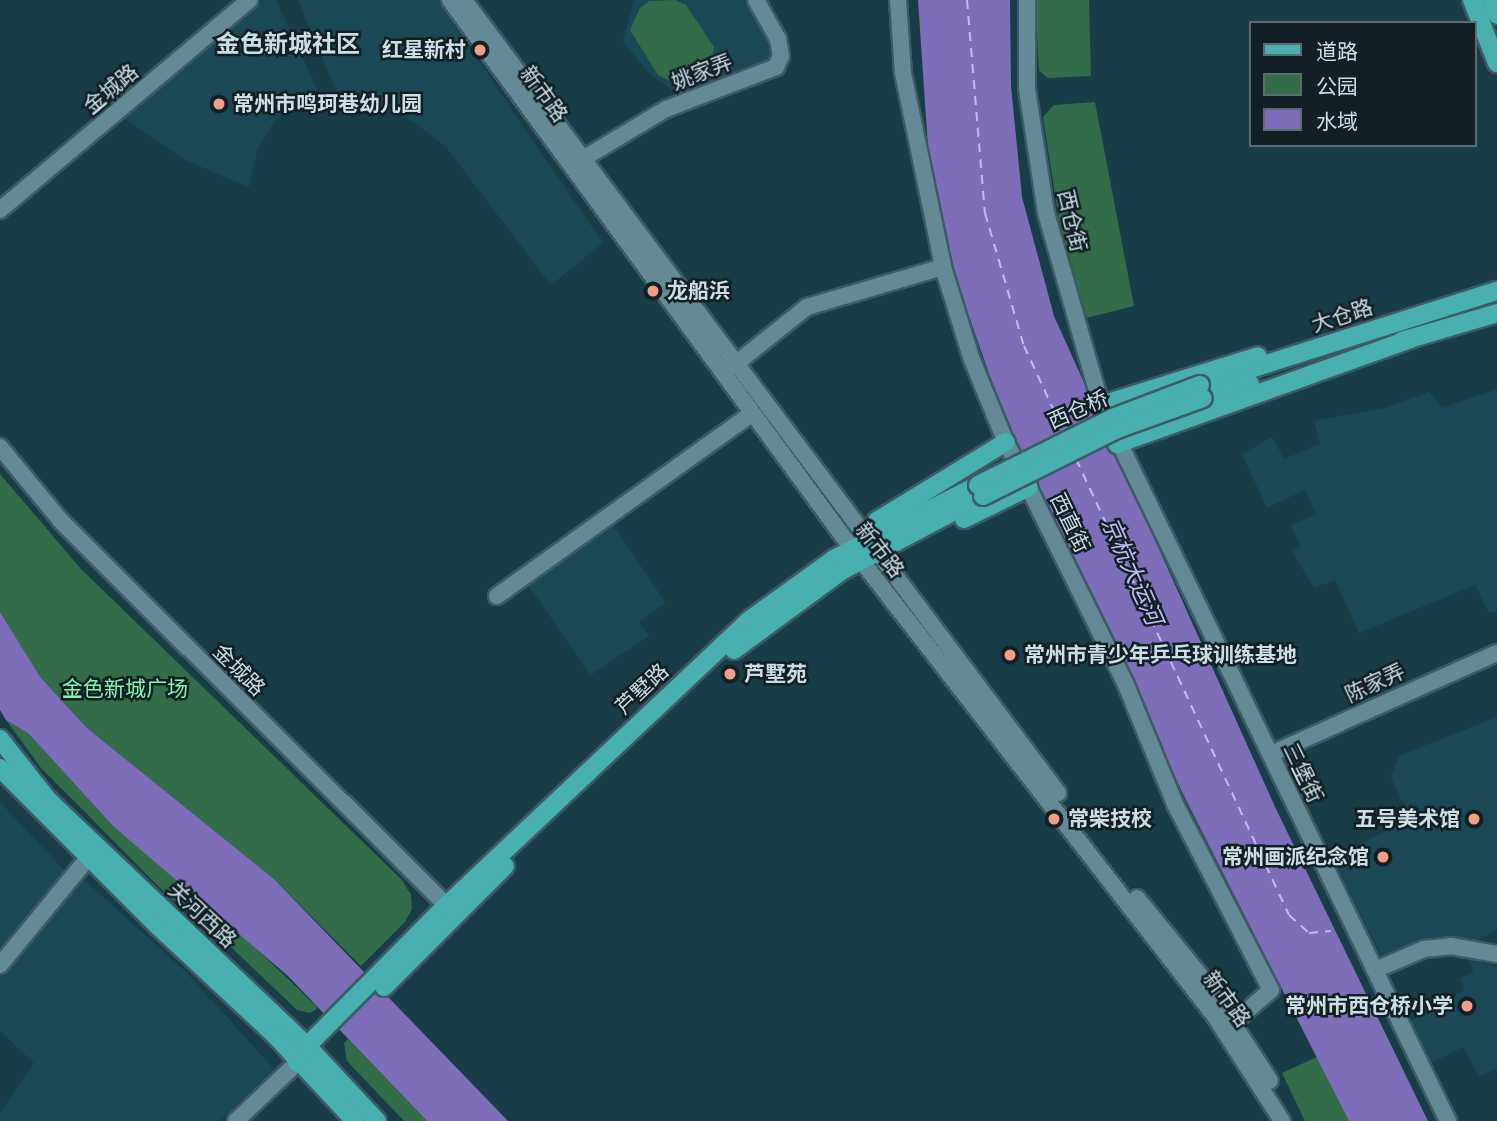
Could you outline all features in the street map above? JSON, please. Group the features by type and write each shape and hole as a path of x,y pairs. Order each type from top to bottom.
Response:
{"main road":[{"path":"1472,0 1497,64"},
{"path":"1491,0 1497,15"},
{"name":"大仓路","path":"1202,391 1401,321 1497,291"},
{"name":"大仓路","path":"1202,391 1410,339 1497,313"},
{"path":"1101,405 1206,368 1401,321"},
{"path":"1118,444 1410,339"},
{"name":"西仓桥","path":"980,491 1113,418 1202,391"},
{"path":"1006,442 877,521 865,551 904,550 1029,487"},
{"name":"芦墅路","path":"311,1050 451,911 751,634 865,551 980,491"},
{"name":"关河西路","path":"0,739 48,800 311,1050 377,1121"},
{"name":"关河西路","path":"0,768 88,858 275,1035 298,1063 355,1121"},
{"path":"298,1063 311,1050"}],"street":[{"name":"金城路","path":"0,210 249,0"},
{"name":"新市路","path":"450,0 751,414 865,551 1234,1023 1292,1121"},
{"name":"新市路","path":"464,0 733,366 865,551 1214,1015 1282,1121"},
{"name":"姚家弄","path":"581,160 666,109 776,67 781,56 778,39 757,0"},
{"name":"西直街","path":"898,0 903,73 943,267 972,360 1006,442 1126,685 1175,804 1270,990 1234,1023"},
{"name":"西仓街","path":"1027,0 1027,89 1046,212 1101,405 1118,444"},
{"path":"733,366 807,307 943,267"},
{"path":"497,596 751,414"},
{"name":"三堡街","path":"1118,444 1448,1121"},
{"name":"金城路","path":"0,447 71,530 451,911"},
{"name":"陈家弄","path":"1271,754 1497,653"},
{"path":"0,965 88,858"},
{"path":"1375,970 1424,949 1451,946 1497,954"},
{"path":"236,1121 298,1063"}],"shaded area":[{"name":"常州市鸣珂巷幼儿园","path":"264,0 276,0 318,91 275,120 258,148 249,187 185,160 124,118"},
{"path":"298,0 437,0 603,243 551,285 445,146 406,117 336,91"},
{"path":"634,0 755,0 776,38 775,53 767,62 677,94 650,74 623,42"},
{"path":"1497,389 1497,611 1489,613 1475,585 1359,633 1335,580 1314,588 1292,552 1301,546 1290,525 1316,514 1305,490 1267,508 1242,454 1272,437 1284,459 1320,444 1314,421 1384,408 1429,392 1442,408"},
{"path":"614,526 666,603 639,622 649,636 591,675 528,585"},
{"path":"1497,717 1497,930 1478,940 1444,938 1384,961 1332,857 1400,824 1393,812 1405,807 1391,778 1398,756"},
{"path":"0,802 68,874 0,953"},
{"path":"80,876 187,973 274,1069 220,1121 0,1121 0,1113 34,1063 0,1031 0,972"},
{"name":"常州市西仓桥小学","path":"1468,959 1497,967 1497,1069 1479,1076 1463,1047 1431,1063 1411,1021 1464,990 1460,978 1474,972"}],"green space":[{"path":"675,0 686,5 714,47 710,72 704,80 682,87 658,75 630,30 640,8 649,1"},
{"path":"1035,0 1089,0 1091,76 1048,78 1039,71"},
{"path":"1095,102 1134,306 1086,318 1059,220 1043,117 1054,105"},
{"name":"金色新城广场","path":"0,474 81,569 402,880 411,895 412,909 405,922 361,966 274,879 87,728 41,678 0,612"},
{"path":"6,720 29,734 113,826 233,926 318,1008 310,1013 297,1010 210,927 170,898 41,768"},
{"path":"348,1039 427,1121 404,1121 347,1061 344,1043"},
{"path":"1317,1057 1349,1121 1305,1121 1282,1073"}],"water":[{"name":"京杭大运河","path":"918,0 1010,0 1011,86 1022,197 1054,316 1276,809 1428,1121 1349,1121 1187,802 1013,442 950,262 928,147"},
{"path":"0,612 41,678 87,728 274,879 508,1121 427,1121 288,976 113,826 29,734 6,720 0,710"}],"ferry route":[{"path":"967,0 985,213 1024,346 1064,432"},
{"path":"1076,459 1289,915 1309,933 1331,931"}],"place":[{"name":"红星新村","path":"480,50"},
{"name":"常州市鸣珂巷幼儿园","path":"219,104"},
{"name":"龙船浜","path":"653,291"},
{"name":"常州市青少年乒乓球训练基地","path":"1010,655"},
{"name":"芦墅苑","path":"730,674"},
{"name":"常柴技校","path":"1054,819"},
{"name":"五号美术馆","path":"1474,819"},
{"name":"常州画派纪念馆","path":"1383,857"},
{"name":"常州市西仓桥小学","path":"1467,1006"}],"district":[{"name":"金色新城社区","path":"288,45"}]}
